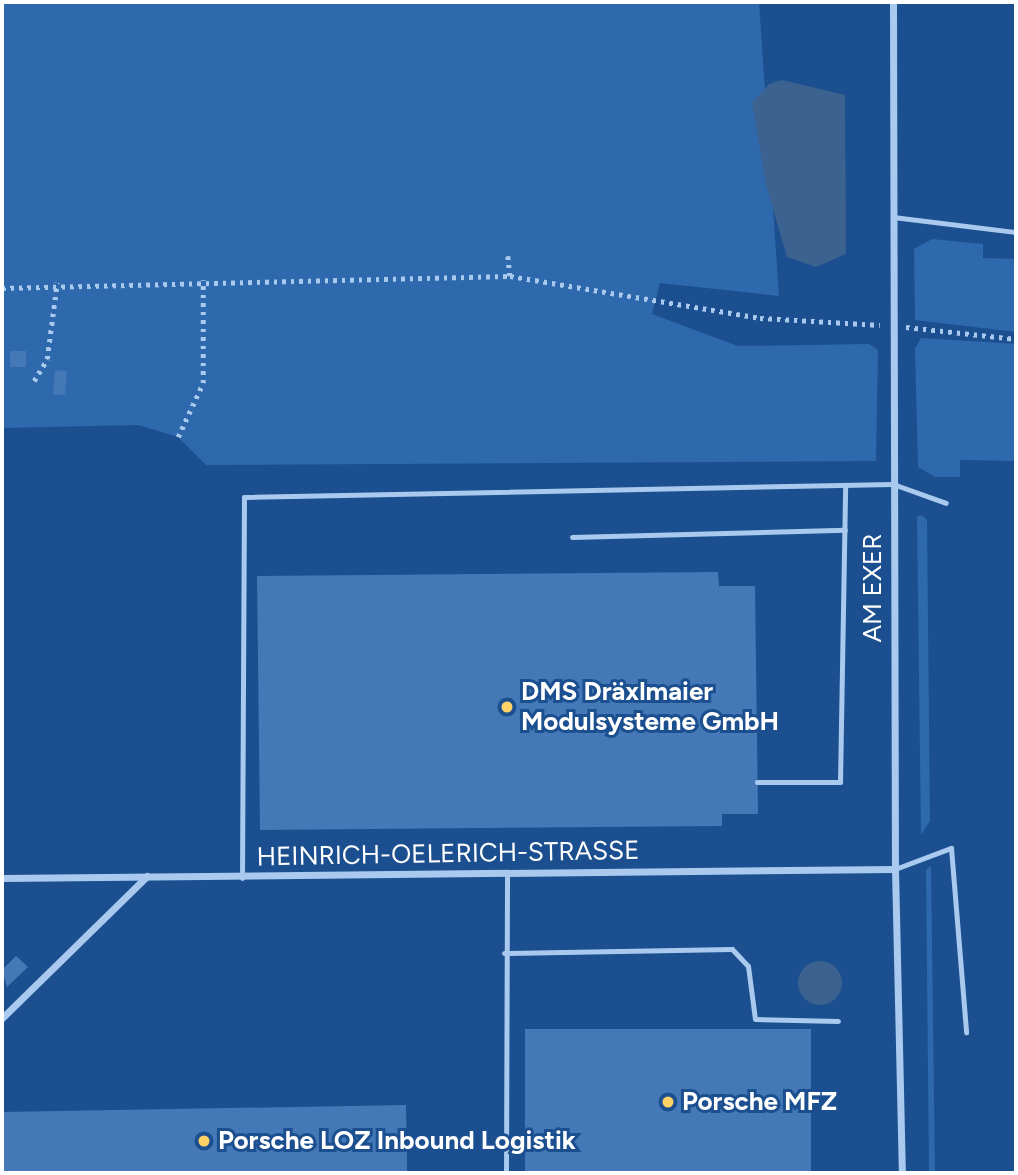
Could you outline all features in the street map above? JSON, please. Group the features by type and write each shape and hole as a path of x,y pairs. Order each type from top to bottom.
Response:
{"street":[{"name":"AM EXER","path":"894,2 895,869 902,1173"},
{"name":"HEINRICH-OELERICH-STRASSE","path":"2,878 242,878 895,869"},
{"path":"2,1018 147,876"}],"lane":[{"path":"893,217 1016,232"},
{"path":"242,878 244,497 893,485 946,503"},
{"path":"757,782 840,782 845,486"},
{"path":"572,537 845,530"},
{"path":"895,869 951,848 966,1032"},
{"path":"506,1173 504,953 507,874"},
{"path":"504,953 732,949 748,966 755,1019 838,1021"}],"path":[{"path":"508,256 510,276"},
{"path":"2,288 57,283 510,276 760,318 893,326 1016,339"},
{"path":"178,436 203,383 203,280"},
{"path":"34,381 47,359 57,283"}],"shaded area":[{"path":"2,2 759,2 779,296 660,283 652,314 738,346 869,344 878,350 876,461 206,465 178,437 138,425 2,428"},
{"path":"782,80 845,95 846,254 816,267 787,257 766,185 752,103 769,84"},
{"path":"932,239 983,244 983,258 1016,259 1016,332 915,320 914,249"},
{"path":"921,338 1016,344 1016,461 960,460 960,477 935,477 918,467 915,349"},
{"path":"922,515 927,520 930,821 921,835 917,517"},
{"path":"931,866 935,1173 929,1173 926,870"},
{"path":"820,961 836,967 842,983 836,999 820,1005 804,999 798,983 804,967"}],"building":[{"path":"10,351 26,351 26,367 10,367"},
{"path":"55,370 67,371 65,395 53,394"},
{"name":"DMS Dräxlmaier Modulsysteme GmbH","path":"718,572 719,586 755,586 758,814 722,814 722,826 260,830 257,576"},
{"path":"16,956 28,967 7,987 2,970"},
{"name":"Porsche MFZ","path":"525,1029 811,1029 811,1173 525,1173"},
{"name":"Porsche LOZ Inbound Logistik","path":"406,1105 407,1173 3,1173 2,1112"}],"place":[{"name":"DMS Dräxlmaier Modulsysteme GmbH","path":"507,707"},
{"name":"Porsche MFZ","path":"668,1102"},
{"name":"Porsche LOZ Inbound Logistik","path":"204,1141"}]}
